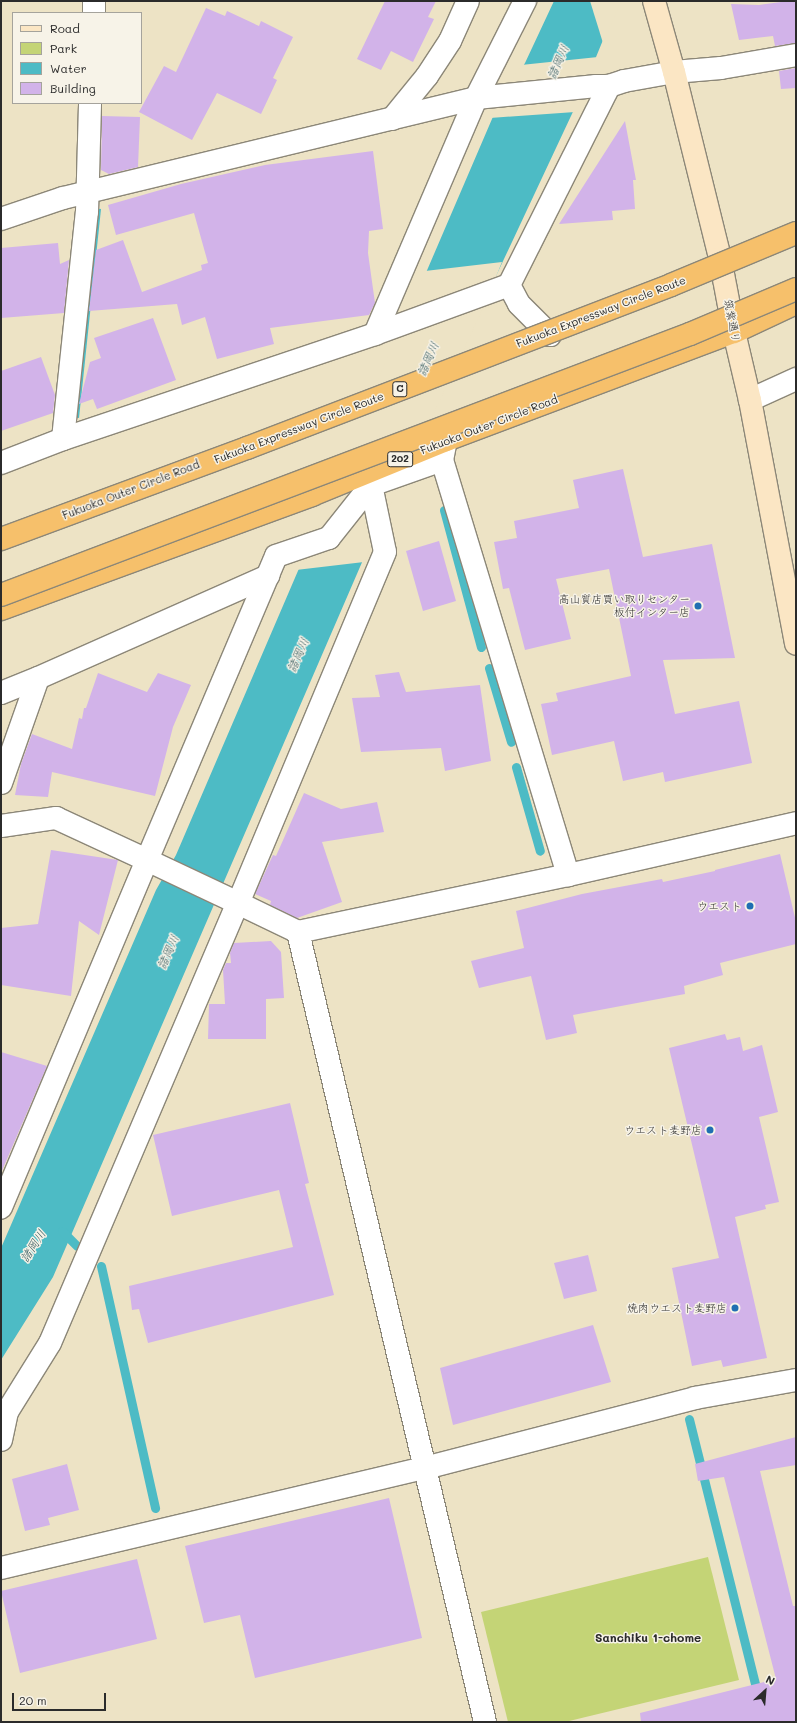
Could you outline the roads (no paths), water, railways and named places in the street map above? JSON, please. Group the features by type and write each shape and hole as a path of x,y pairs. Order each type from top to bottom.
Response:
{"highway":[{"name":"Fukuoka Outer Circle Road","path":"1,540 98,504 303,423 550,335 720,258 796,228"},
{"name":"Fukuoka Expressway Circle Route","path":"1,540 247,448 664,288 796,233"},
{"path":"1,595 690,334 796,289"},
{"name":"Fukuoka Outer Circle Road","path":"1,609 312,495 444,450 734,332 796,303"}],"street":[{"path":"94,1 94,12"},
{"path":"392,119 427,76 446,47 468,1"},
{"path":"374,334 476,98 525,1"},
{"name":"筑紫通り","path":"654,1 674,72 720,258 734,332 750,400 796,644"},
{"path":"1,219 63,198 86,194 476,98 602,86 674,72 721,68 796,55"},
{"path":"1,463 63,439 374,334 509,285 602,86"},
{"path":"63,439 87,212 86,194 90,104"},
{"path":"509,285 519,304 550,335"},
{"path":"750,400 796,379"},
{"path":"1,1208 276,556 329,538 371,485 444,450 568,875"},
{"path":"1,1440 7,1412 50,1343 238,903 385,552 371,485"},
{"path":"1,693 268,576"},
{"path":"1,783 38,678"},
{"path":"1,826 56,818 298,932 568,875 796,823"},
{"path":"298,932 486,1722"},
{"path":"1,1568 425,1468 695,1398 796,1380"}],"water":[{"name":"諸岡川","path":"554,1 619,1 578,101 363,560 53,1277 1,1360 1,1248 156,890 176,855 495,112 525,63"},
{"path":"94,208 101,209 79,418 73,417"}],"waterway":[{"path":"444,510 481,647"},
{"path":"489,668 511,742"},
{"path":"516,767 540,851"},
{"path":"62,1231 77,1246"},
{"path":"101,1266 155,1508"},
{"path":"689,1419 758,1695"}],"place":[{"name":"高山質店買い取りセンター 板付インター店","path":"698,606"},
{"name":"ウエスト","path":"750,906"},
{"name":"ウエスト麦野店","path":"710,1130"},
{"name":"焼肉ウエスト麦野店","path":"735,1308"}],"district":[{"name":"Sanchiku 1-chome","path":"648,1638"}]}
